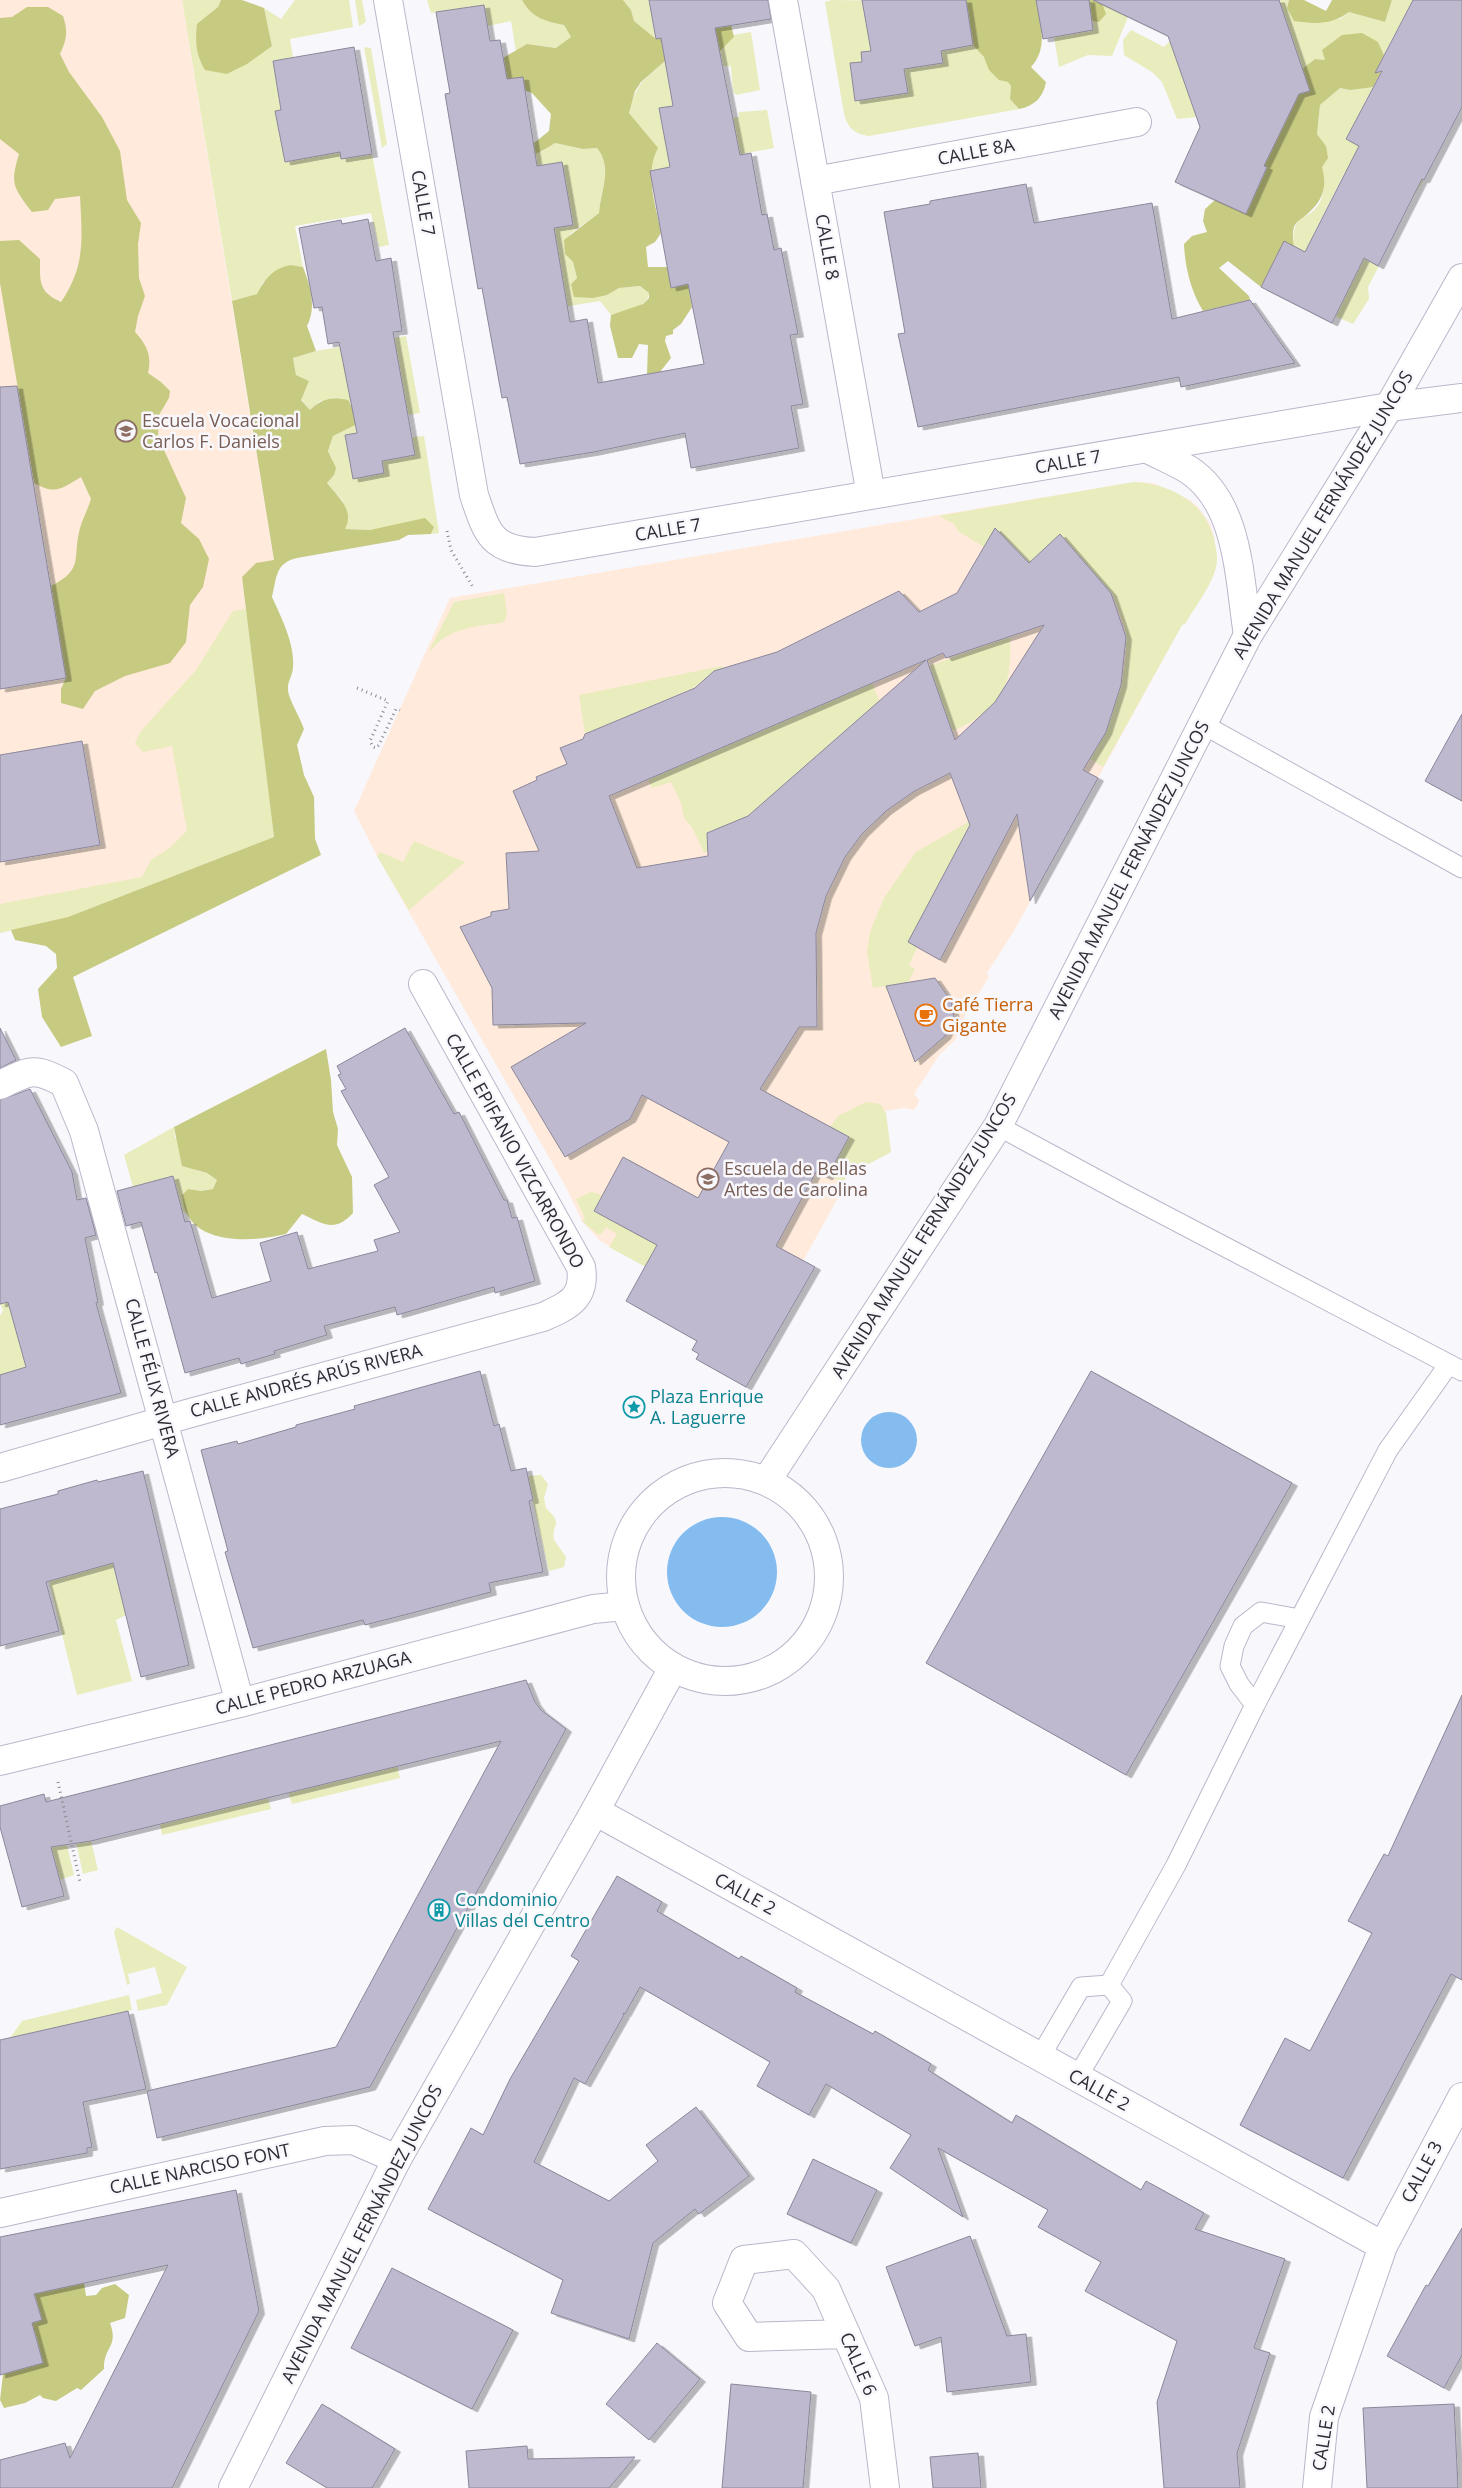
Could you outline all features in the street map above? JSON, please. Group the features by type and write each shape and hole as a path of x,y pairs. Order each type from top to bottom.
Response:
{"street":[{"name":"CALLE 7","path":"388,0 470,476 488,532 499,543 514,551 535,552 1388,407 1462,398"},
{"name":"CALLE 8","path":"783,0 871,495"},
{"name":"CALLE 8A","path":"815,180 1137,122"},
{"name":"AVENIDA MANUEL FERNÁNDEZ JUNCOS","path":"767,1480 998,1126 1204,725 1248,635 1388,407 1462,278"},
{"path":"1148,448 1190,470 1212,490 1225,512 1233,537 1248,635"},
{"name":"CALLE EPIFANIO VIZCARRONDO","path":"423,984 581,1267 582,1284 576,1298 565,1308 544,1317 498,1329"},
{"name":"CALLE FÉLIX RIVERA","path":"0,1085 19,1076 40,1071 64,1083 84,1131 240,1702"},
{"name":"CALLE ANDRÉS ARÚS RIVERA","path":"0,1468 164,1420 498,1329"},
{"path":"737,1473 767,1480 808,1512 826,1548 830,1589 817,1628 790,1659 753,1678 713,1681 673,1668 642,1642 625,1606 621,1564 633,1526 660,1494 696,1476 737,1473"},
{"name":"CALLE PEDRO ARZUAGA","path":"0,1761 240,1702 593,1609 625,1606"},
{"name":"AVENIDA MANUEL FERNÁNDEZ JUNCOS","path":"233,2488 397,2159 595,1812 673,1668"},
{"name":"CALLE 2","path":"595,1812 1383,2246 1324,2417 1317,2488"},
{"name":"CALLE 3","path":"1383,2246 1462,2097"},
{"name":"CALLE NARCISO FONT","path":"0,2213 325,2141 353,2140 397,2159"},
{"name":"CALLE 6","path":"846,2334 748,2337 727,2304 744,2260 794,2254 826,2289 846,2334 874,2398 885,2488"}],"lane":[{"path":"1204,725 1462,868"},
{"path":"998,1126 1455,1368 1388,1450 1255,1704 1176,1864 1109,1986"},
{"path":"1255,1704 1239,1684 1230,1666 1234,1646 1243,1626 1261,1612 1300,1619"},
{"path":"1040,2057 1080,1987 1109,1986"},
{"path":"1077,2078 1122,2001 1109,1986"}],"path":[{"path":"357,688 388,701 370,740 373,747 376,748 379,745 396,708 400,710"},
{"path":"58,1781 80,1882"}],"shaded area":[{"name":"Escuela Vocacional Carlos F. Daniels","path":"0,0 182,0 274,561 242,577 274,837 68,917 0,933"},
{"path":"1134,482 1152,483 1170,490 1190,500 1199,508 1210,524 1214,536 1217,556 1215,570 1185,624 1182,625 1014,931 987,973 989,977 965,1015 955,1040 940,1054 914,1094 919,1100 917,1106 914,1110 904,1108 885,1111 891,1152 848,1175 842,1183 845,1185 798,1270 645,1266 600,1241 582,1221 566,1187 377,856 354,811 450,598"}],"green space":[{"path":"182,0 221,0 218,7 209,15 260,53 272,46 264,8 281,19 295,0 349,0 353,27 290,39 293,57 273,61 281,110 276,111 285,161 340,152 341,159 372,154 389,245 379,247 371,213 295,226 303,267 291,265 263,282 257,294 232,301"},
{"path":"221,0 242,0 264,8 272,46 247,64 227,74 205,70 198,54 196,43 197,24 218,7"},
{"path":"355,0 362,0 366,22 359,26"},
{"path":"427,0 522,0 530,11 539,18 564,25 571,37 557,48 527,44 516,51 511,21 488,26 484,5 431,13"},
{"path":"522,0 623,0 631,10 634,21 656,39 731,25 734,37 720,51 665,61 641,82 635,91 629,113 658,148 654,158 651,179 661,233 655,242 646,247 648,267 668,267 671,288 688,284 692,307 681,324 673,330 673,334 666,336 665,341 671,358 660,372 647,374 648,345 639,344 632,358 618,358 610,326 611,315 643,304 649,298 649,293 640,286 619,288 607,295 593,298 574,297 571,284 577,278 573,262 565,254 564,240 599,213 605,171 602,156 597,148 583,149 555,143 538,153 525,156 493,149 534,143 549,131 551,114 532,93 497,81 494,60 503,58 527,44 556,48 571,37 564,25 539,18 530,11"},
{"path":"623,0 649,0 656,39 634,21 631,10"},
{"path":"832,0 908,1 920,67 943,63 941,51 973,45 983,56 995,75 1008,82 1011,86 1010,99 1019,109 869,136 852,130 844,114 825,2"},
{"path":"966,0 1036,0 1042,43 1037,59 1031,67 1046,82 1043,93 1029,106 1019,109 1010,99 1011,86 1008,82 999,80 989,70 984,57 973,45"},
{"path":"1088,0 1101,0 1106,14 1099,22 1092,21"},
{"path":"1265,0 1289,0 1287,8 1340,19 1349,12 1385,22 1392,0 1419,0 1429,17 1409,7 1384,55 1378,42 1325,60 1315,59 1302,69 1179,66 1197,117 1177,119 1162,82 1152,72 1124,55 1123,40 1131,30 1164,47 1172,39"},
{"path":"1289,0 1304,0 1326,11 1332,0 1392,0 1385,22 1349,12 1330,21 1309,23 1294,21 1287,8"},
{"path":"1100,2 1128,17 1112,56 1088,55 1059,67 1054,37 1093,30 1092,21 1099,22"},
{"path":"27,7 48,7 63,16 66,35 60,54 69,72 102,117 120,151 127,200 141,223 138,244 139,278 145,296 135,332 143,342 149,356 148,373 170,391 169,398 159,415 158,437 186,498 181,523 199,539 209,559 203,587 190,605 186,642 170,663 125,676 95,691 83,709 61,703 61,689 66,678 51,586 62,580 73,568 80,528 91,499 81,477 68,485 53,490 34,483 0,283 0,241 19,240 40,259 41,280 44,290 61,302 75,276 81,251 80,196 55,199 48,210 32,212 17,191 15,185 14,179 19,154 0,139 0,18 12,17"},
{"path":"751,32 760,90 736,95 733,91 731,66 723,66 720,51 734,37 733,35"},
{"path":"1362,33 1378,42 1384,55 1378,67 1382,70 1373,87 1350,90 1340,88 1320,105 1317,134 1326,146 1328,158 1322,167 1324,188 1316,206 1295,225 1293,229 1294,247 1284,242 1261,287 1228,261 1219,268 1249,296 1250,300 1203,311 1189,279 1184,244 1192,236 1207,232 1203,221 1205,209 1215,200 1246,214 1267,168 1226,149 1229,127 1283,127 1291,110 1302,69 1315,59 1325,60 1322,50 1342,35"},
{"path":"364,47 371,48 387,144 382,148"},
{"path":"665,61 673,105 659,109 667,152 680,151 732,118 739,117 739,112 767,110 774,148 650,171 657,148 629,113 641,83"},
{"path":"1361,87 1373,87 1346,139 1424,180 1409,204 1345,172 1314,233 1379,266 1368,287 1369,299 1353,324 1335,316 1355,277 1294,247 1294,235 1298,222 1317,207 1324,187 1322,165 1326,146 1317,134 1320,105 1340,88 1350,90"},
{"path":"555,143 583,149 597,148 602,156 605,171 599,213 570,234 565,254 573,262 577,278 571,284 607,295 619,288 640,286 649,293 648,298 640,305 611,315 600,301 557,308 562,274 554,228 573,225 562,162 505,171 523,158 541,152"},
{"path":"285,266 303,267 308,281 312,311 307,326 316,351 293,358 296,375 309,381 301,400 310,410 328,399 348,400 361,422 333,436 328,451 336,468 334,475 327,483 347,510 348,522 345,529 370,530 425,518 434,527 431,534 408,535 399,540 297,558 290,560 281,567 276,577 272,597 287,631 292,649 293,670 288,690 304,729 297,745 304,775 314,797 315,839 321,855 73,977 92,1036 61,1047 42,1017 38,989 57,968 56,954 46,946 15,940 11,930 68,917 274,837 242,577 256,563 274,560 232,301 257,294 270,275"},
{"path":"406,336 420,413 408,415 352,403 320,401 310,410 301,399 309,381 296,375 293,358 316,351"},
{"path":"355,424 356,433 345,435 353,479 381,461 414,455 412,437 424,436 439,533 431,534 433,531 380,528 370,530 344,529 343,501 327,483 334,475 332,458 328,451 333,436"},
{"path":"1134,482 1162,487 1186,499 1196,507 1205,518 1211,530 1215,544 1217,564 1206,591 1185,624 1182,625 1103,767 1090,759 1111,716 1121,686 1126,654 1124,627 1112,594 1108,594 1094,573 1060,535 1029,563 995,528 984,547 958,531 954,524 939,516"},
{"path":"504,593 507,614 504,622 464,629 446,637 431,651 430,649 454,602"},
{"path":"246,609 274,837 68,917 0,933 0,904 142,877 151,860 171,847 187,831 172,746 143,752 135,743 141,731 196,670 233,611"},
{"path":"1010,637 1009,672 1002,691 984,713 952,731 929,666"},
{"path":"722,666 723,668 714,671 695,687 585,734 579,695"},
{"path":"872,683 881,705 856,722 748,816 707,833 708,851 704,853 692,827 684,818 681,803 671,782 652,788 648,779"},
{"path":"968,822 972,831 909,965 915,969 900,998 886,991 885,986 873,988 867,952 870,932 884,898 916,852"},
{"path":"414,841 465,862 409,910 377,856 380,852 403,862"},
{"path":"326,1049 331,1080 333,1112 338,1129 337,1145 352,1177 353,1213 347,1219 334,1225 323,1223 302,1214 286,1234 261,1238 232,1239 205,1232 195,1224 186,1212 182,1195 188,1189 201,1191 213,1189 217,1180 207,1173 182,1166 174,1127"},
{"path":"866,1102 880,1104 886,1113 891,1152 848,1175 842,1183 828,1175 849,1137 830,1127 838,1116"},
{"path":"174,1127 175,1137 198,1171 207,1173 217,1180 213,1189 201,1191 188,1189 182,1195 187,1214 182,1211 173,1176 133,1187 124,1155"},
{"path":"591,1192 602,1195 594,1211 760,1301 717,1306 609,1247 617,1234 606,1227 601,1234 597,1234 582,1221 585,1218 576,1199"},
{"path":"19,1300 65,1335 84,1404 69,1406 53,1334 19,1343 29,1378 0,1375 0,1316 3,1310 0,1304"},
{"path":"541,1475 548,1484 544,1498 546,1508 556,1521 554,1540 566,1557 564,1567 549,1571 527,1476"},
{"path":"120,1560 127,1569 165,1560 175,1602 126,1615 116,1620 132,1681 77,1695 48,1577"},
{"path":"397,1766 400,1778 292,1804 288,1792"},
{"path":"268,1798 271,1809 162,1835 160,1824"},
{"path":"76,1803 86,1842 91,1841 98,1870 83,1874 68,1806"},
{"path":"60,1816 74,1875 60,1880 46,1829"},
{"path":"117,1927 187,1967 167,2005 138,2011 136,2000 162,1993 155,1967 128,1974 130,1984 127,1985 114,1932"},
{"path":"129,1995 132,2010 10,2038 22,2021"},
{"path":"84,2283 86,2296 96,2295 102,2288 115,2284 129,2295 125,2318 110,2323 113,2337 104,2362 104,2369 81,2390 77,2388 56,2401 43,2398 40,2395 25,2403 4,2408 0,2400 3,2374 43,2363 35,2332 27,2329 26,2324 42,2320 33,2288"}],"water":[{"path":"884,1412 894,1412 909,1420 915,1429 917,1440 915,1451 909,1460 894,1468 884,1468 873,1463 866,1456 861,1445 861,1435 866,1424 873,1417"},
{"path":"722,1517 743,1521 761,1533 773,1551 777,1572 773,1593 761,1611 743,1623 722,1627 701,1623 683,1611 671,1593 667,1572 671,1551 683,1533 701,1521"}],"building":[{"path":"649,0 768,0 771,19 715,28 740,155 751,153 762,215 767,214 774,250 781,248 798,334 790,335 803,404 791,406 799,448 691,468 685,433 594,452 520,464 507,397 502,398 482,288 478,289 445,94 450,93 436,12 484,5 490,41 500,40 507,79 523,77 537,166 562,162 573,225 554,228 570,322 587,319 598,383 704,364 688,284 671,288 650,171 670,167 659,108 673,106 661,38 656,39"},
{"path":"862,0 966,0 973,45 941,51 943,63 904,69 908,93 855,101 850,63 862,62 861,52 871,51"},
{"path":"1036,0 1089,0 1093,30 1043,39"},
{"path":"1093,0 1279,0 1310,91 1299,94 1264,166 1267,167 1246,214 1175,182 1200,127 1168,36"},
{"path":"1413,0 1462,0 1462,107 1424,180 1422,179 1378,266 1364,258 1332,323 1261,287 1284,241 1305,252 1359,146 1346,139 1382,71 1375,73"},
{"path":"354,47 372,154 341,159 340,152 285,162 275,111 281,110 273,61"},
{"path":"1026,184 1034,223 1152,203 1172,319 1250,300 1295,363 1181,387 1179,377 918,427 898,334 905,333 884,212 930,204 930,201"},
{"path":"368,219 376,261 391,258 402,331 393,332 415,455 382,461 384,473 353,479 345,435 357,433 339,342 328,344 322,307 314,308 299,228 341,220 342,224"},
{"path":"17,386 66,678 0,689 0,387"},
{"path":"995,528 1029,563 1060,534 1111,593 1126,637 1121,685 1106,732 1083,770 1098,778 1030,901 1017,814 940,960 908,942 970,825 950,773 913,792 886,811 862,834 845,857 826,896 816,933 817,1027 799,1027 760,1089 849,1137 827,1177 816,1172 776,1246 815,1267 746,1387 696,1359 699,1354 692,1350 697,1341 626,1301 657,1245 594,1211 623,1157 698,1198 729,1142 642,1095 630,1119 565,1157 511,1067 586,1023 493,1025 492,988 460,927 491,916 491,912 509,909 506,853 539,851 513,791 537,780 536,777 567,764 560,748 583,739 585,734 695,688 714,671 777,652 899,591 919,612 957,593","holes":["1044,625 995,702 955,740 927,660 943,653 946,658","926,660 748,816 707,833 708,856 637,868 609,796"]},
{"path":"1462,714 1462,801 1425,781"},
{"path":"82,741 100,845 0,862 0,755"},
{"path":"935,978 951,1001 954,1017 945,1036 915,1062 886,986"},
{"path":"0,1028 16,1060 0,1068"},
{"path":"405,1028 454,1114 459,1112 504,1200 507,1200 512,1218 517,1217 535,1281 495,1293 494,1287 397,1315 395,1307 324,1326 327,1335 274,1351 275,1354 241,1364 239,1358 185,1373 141,1222 126,1226 117,1191 173,1176 185,1222 190,1221 212,1298 271,1281 260,1243 297,1232 308,1269 378,1251 374,1240 400,1232 374,1185 389,1177 341,1091 346,1089 338,1075 341,1074 337,1066"},
{"path":"30,1089 72,1172 77,1200 86,1198 96,1235 85,1238 98,1302 96,1303 121,1393 0,1425 0,1375 26,1367 8,1302 0,1304 0,1100"},
{"path":"480,1371 494,1426 499,1424 511,1471 526,1468 533,1500 529,1501 543,1572 489,1583 491,1592 412,1613 365,1625 363,1620 253,1648 225,1552 228,1551 201,1450 237,1441 238,1444 296,1427 296,1425 355,1409 354,1406"},
{"path":"1091,1371 1292,1483 1126,1775 926,1663"},
{"path":"143,1471 189,1665 141,1677 113,1563 46,1582 59,1631 0,1646 0,1509 58,1494 58,1491 97,1480 98,1482"},
{"name":"Condominio Villas del Centro","path":"526,1680 535,1702 541,1710 566,1729 370,2087 157,2138 147,2091 336,2047 501,1741 91,1841 51,1847 64,1896 22,1907 0,1827 0,1806 44,1794 46,1802"},
{"path":"1462,1695 1462,1980 1451,1974 1343,2178 1240,2125 1285,2038 1310,2051 1372,1933 1348,1921 1384,1854 1388,1856"},
{"path":"617,1876 662,1902 657,1911 739,1959 741,1956 797,1988 795,1992 873,2034 875,2031 931,2064 928,2070 1012,2123 1016,2115 1141,2190 1146,2181 1204,2213 1195,2229 1285,2259 1254,2348 1270,2353 1237,2453 1240,2488 1164,2488 1157,2402 1177,2341 1085,2291 1101,2262 1038,2227 1048,2210 938,2148 963,2217 890,2168 911,2135 826,2084 809,2115 757,2086 770,2062 640,1987 625,2014 623,2013 624,2015 585,2084 574,2078 534,2162 609,2201 658,2161 646,2145 696,2107 749,2176 699,2214 695,2209 653,2243 629,2339 551,2313 563,2280 428,2209 471,2128 483,2135 510,2079 579,1961 571,1956"},
{"path":"128,2011 146,2089 83,2102 92,2147 87,2148 87,2153 0,2169 0,2040"},
{"path":"813,2159 877,2190 851,2243 787,2214"},
{"path":"236,2190 259,2311 172,2488 0,2488 0,2460 65,2443 70,2458 168,2265 34,2294 42,2320 32,2323 43,2363 0,2375 0,2237"},
{"path":"1462,2228 1462,2355 1444,2388 1387,2356 1426,2285 1428,2286"},
{"path":"970,2236 1007,2336 1026,2334 1031,2382 947,2392 941,2337 915,2346 886,2267"},
{"path":"392,2268 513,2330 472,2409 351,2348"},
{"path":"657,2343 700,2379 649,2440 606,2404"},
{"path":"731,2384 811,2392 803,2488 722,2488"},
{"path":"322,2404 395,2449 372,2488 327,2488 286,2463"},
{"path":"1454,2404 1458,2488 1367,2488 1363,2408"},
{"path":"527,2446 528,2459 635,2457 609,2488 469,2488 466,2451"},
{"path":"978,2453 981,2488 933,2488 930,2457"}],"place":[{"name":"Escuela Vocacional Carlos F. Daniels","path":"126,431"},
{"name":"Café Tierra Gigante","path":"926,1015"},
{"name":"Escuela de Bellas Artes de Carolina","path":"708,1179"},
{"name":"Plaza Enrique A. Laguerre","path":"634,1407"},
{"name":"Condominio Villas del Centro","path":"439,1910"}]}
